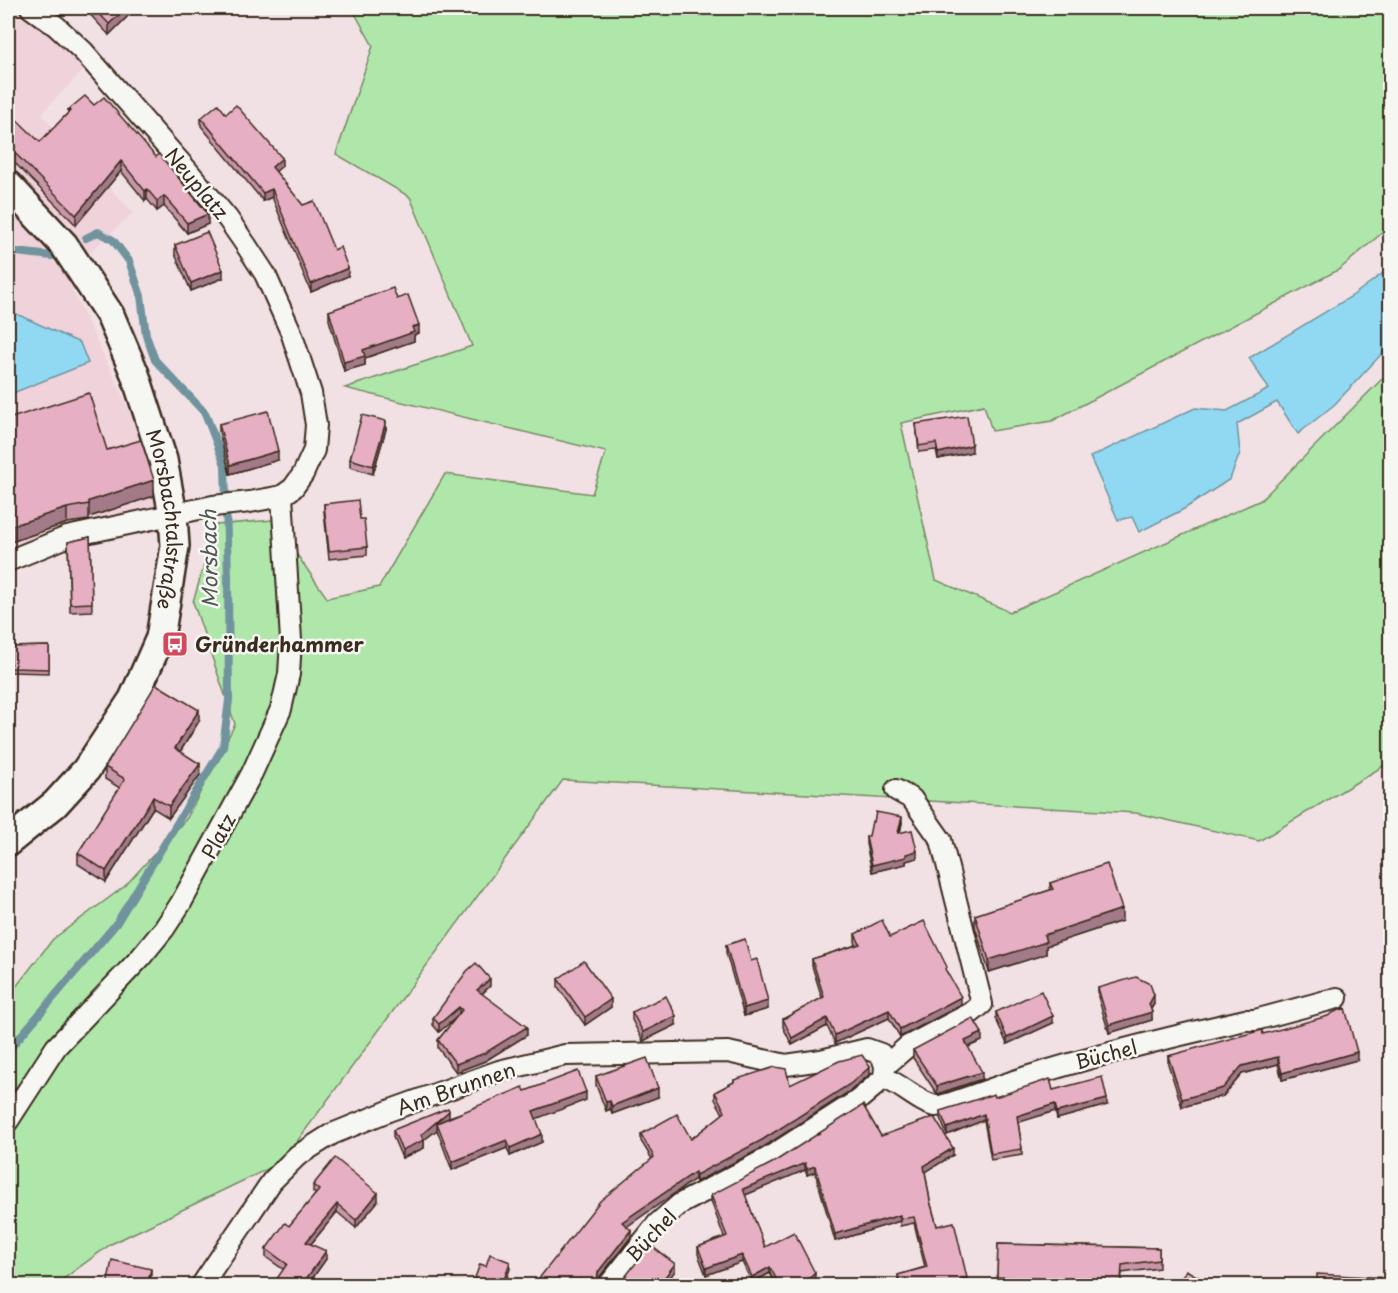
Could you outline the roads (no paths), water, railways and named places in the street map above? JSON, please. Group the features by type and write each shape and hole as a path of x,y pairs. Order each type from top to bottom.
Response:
{"main road":[{"name":"Morsbachtalstraße","path":"8,185 64,244 110,315 135,374 159,449 173,515 174,558 160,638 133,699 86,770 55,804 8,842"}],"street":[{"name":"Neuplatz","path":"31,8 56,26 83,51 228,219 265,274 280,304 311,393 316,425 314,450 303,474 293,488 282,496"},
{"path":"8,561 66,537 213,506 282,496"},
{"name":"Platz","path":"8,1121 56,1047 141,957 164,929 181,903 252,773 281,709 289,674 291,640 282,496"},
{"name":"Büchel","path":"608,1286 658,1223 680,1204 768,1158 856,1101 908,1046 971,1013 982,1004 941,840 912,799 896,790"},
{"name":"Büchel","path":"786,1065 821,1060 867,1049 880,1054 885,1072 898,1083 923,1102 938,1106 1024,1077 1129,1048 1224,1025 1255,1020 1337,998"},
{"name":"Am Brunnen","path":"201,1286 272,1181 297,1156 332,1134 391,1110 499,1071 565,1055 728,1052 786,1065"}],"water":[{"path":"1390,268 1390,345 1335,404 1298,434 1277,402 1237,424 1240,453 1230,479 1184,509 1139,532 1132,517 1118,520 1090,457 1195,408 1227,411 1269,389 1249,358 1352,296"},
{"path":"8,310 80,343 88,363 8,395"}],"waterway":[{"name":"Morsbach","path":"8,1051 116,924 223,747 229,700 225,465 205,413 155,360 146,335 141,296 129,261 113,240 98,232 86,238"},
{"name":"Morsbach","path":"8,251 52,256"}],"place":[{"name":"Gründerhammer","path":"175,644"}]}
